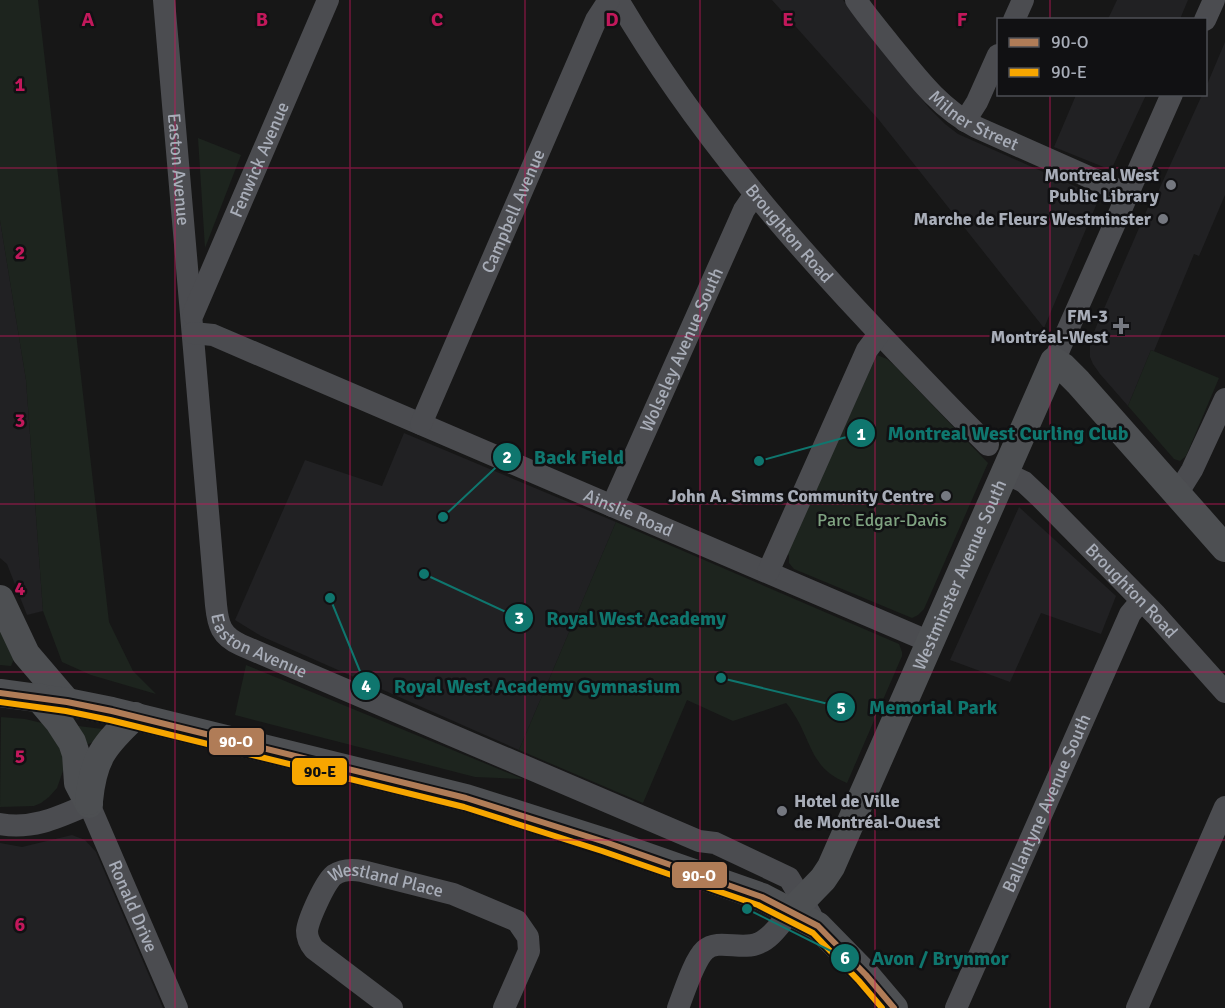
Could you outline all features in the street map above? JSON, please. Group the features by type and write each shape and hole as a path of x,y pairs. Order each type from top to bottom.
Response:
{"main road":[{"path":"1054,362 1066,370 1091,396 1225,548"},
{"name":"Westminster Avenue South","path":"797,906 823,879 831,867 1054,362"},
{"path":"1028,421 1062,398 1091,396"},
{"path":"0,599 26,654 67,702"},
{"path":"0,693 38,697 135,716 466,798 605,842 762,897 797,906 866,975 893,1008"},
{"path":"38,697 60,722 72,742 78,783 89,804"},
{"path":"89,804 91,779 102,751 135,716"}],"street":[{"name":"Easton Avenue","path":"164,0 216,605 220,629 227,638 699,841 715,843 789,878 797,906"},
{"name":"Fenwick Avenue","path":"192,325 328,0"},
{"name":"Campbell Avenue","path":"421,424 596,20 609,0"},
{"name":"Broughton Road","path":"618,0 684,101 755,195 817,267 988,445"},
{"name":"Milner Street","path":"856,0 922,85 939,102 965,121 1128,194"},
{"path":"1015,18 1023,0"},
{"path":"1206,18 1214,0"},
{"path":"965,121 977,102 997,59"},
{"path":"1054,362 1171,96"},
{"name":"Wolseley Avenue South","path":"612,506 744,210 755,195"},
{"name":"Ainslie Road","path":"192,325 930,642"},
{"path":"768,572 867,350 879,333"},
{"path":"1177,494 1192,470 1225,399"},
{"name":"Broughton Road","path":"1005,473 1028,485 1141,601 1225,692"},
{"name":"Ballantyne Avenue South","path":"956,1008 1130,614 1141,601"},
{"path":"0,824 25,826 44,823 89,804"},
{"name":"Ronald Drive","path":"89,804 177,1008"},
{"path":"1137,1008 1225,807"},
{"name":"Westland Place","path":"392,1008 314,949 309,942 308,928 327,882 341,871 354,869 453,894 517,921 528,937 529,951 504,1008"},
{"path":"678,1008 705,950 716,945 743,947 757,944 768,938 797,906"}],"shaded area":[{"path":"772,0 843,0 929,108 945,124 958,134 1097,196 1097,203 1044,328 879,120"},
{"path":"1117,0 1188,0 1180,18 1108,18"},
{"path":"1225,42 1225,195 1199,256 1194,254 1154,351 1151,350 1128,406 1093,364 1090,357 1090,341 1149,205 1152,205 1202,96 1207,96 1207,85"},
{"path":"1076,96 1146,96 1112,168 1106,168 1054,147"},
{"path":"0,220 26,380 43,611 27,615 7,564 0,558"},
{"path":"404,433 616,522 519,750 261,636 235,620 305,460 382,486"},
{"path":"1019,507 1116,596 1101,634 1041,613 1010,682 950,660"},
{"path":"72,835 85,840 96,852 163,1008 0,1008 0,843 22,847"}],"green space":[{"path":"0,0 38,0 109,622 133,671 156,694 91,675 62,662 43,611 26,380 0,220"},
{"path":"198,138 241,155 205,248"},
{"path":"1151,350 1219,378 1186,456 1180,461 1174,459 1128,406"},
{"name":"Parc Edgar-Davis","path":"877,355 887,359 895,366 988,463 924,609 912,618 794,569 789,563 789,555 786,554"},
{"path":"616,522 899,644 902,656 847,783 820,764 797,719 786,703 733,721 687,700 643,803 519,750"},
{"path":"0,628 14,659 11,666 0,665"},
{"path":"246,665 523,779 475,777 235,715"},
{"path":"1,717 42,723 60,746 65,765 57,788 49,797 34,806 0,807"},
{"path":"71,725 110,730 97,741 85,745"}],"transit line":[{"name":"90-O","path":"0,693 112,711 466,798 605,842 762,897 818,926 866,975 894,1008"},
{"name":"90-E","path":"0,702 110,720 464,807 602,851 758,905 813,933 882,1008"}],"place":[{"name":"Montreal West Public Library","path":"1171,185"},
{"name":"Marche de Fleurs Westminster","path":"1163,219"},
{"name":"FM-3 Montréal-West","path":"1121,326"},
{"name":"Montreal West Curling Club","path":"759,461"},
{"name":"John A. Simms Community Centre","path":"946,496"},
{"name":"Back Field","path":"443,517"},
{"name":"Royal West Academy","path":"424,574"},
{"name":"Royal West Academy Gymnasium","path":"330,598"},
{"name":"Memorial Park","path":"721,678"},
{"name":"Hotel de Ville de Montréal-Ouest","path":"782,811"},
{"name":"Avon / Brynmor","path":"747,909"}]}
